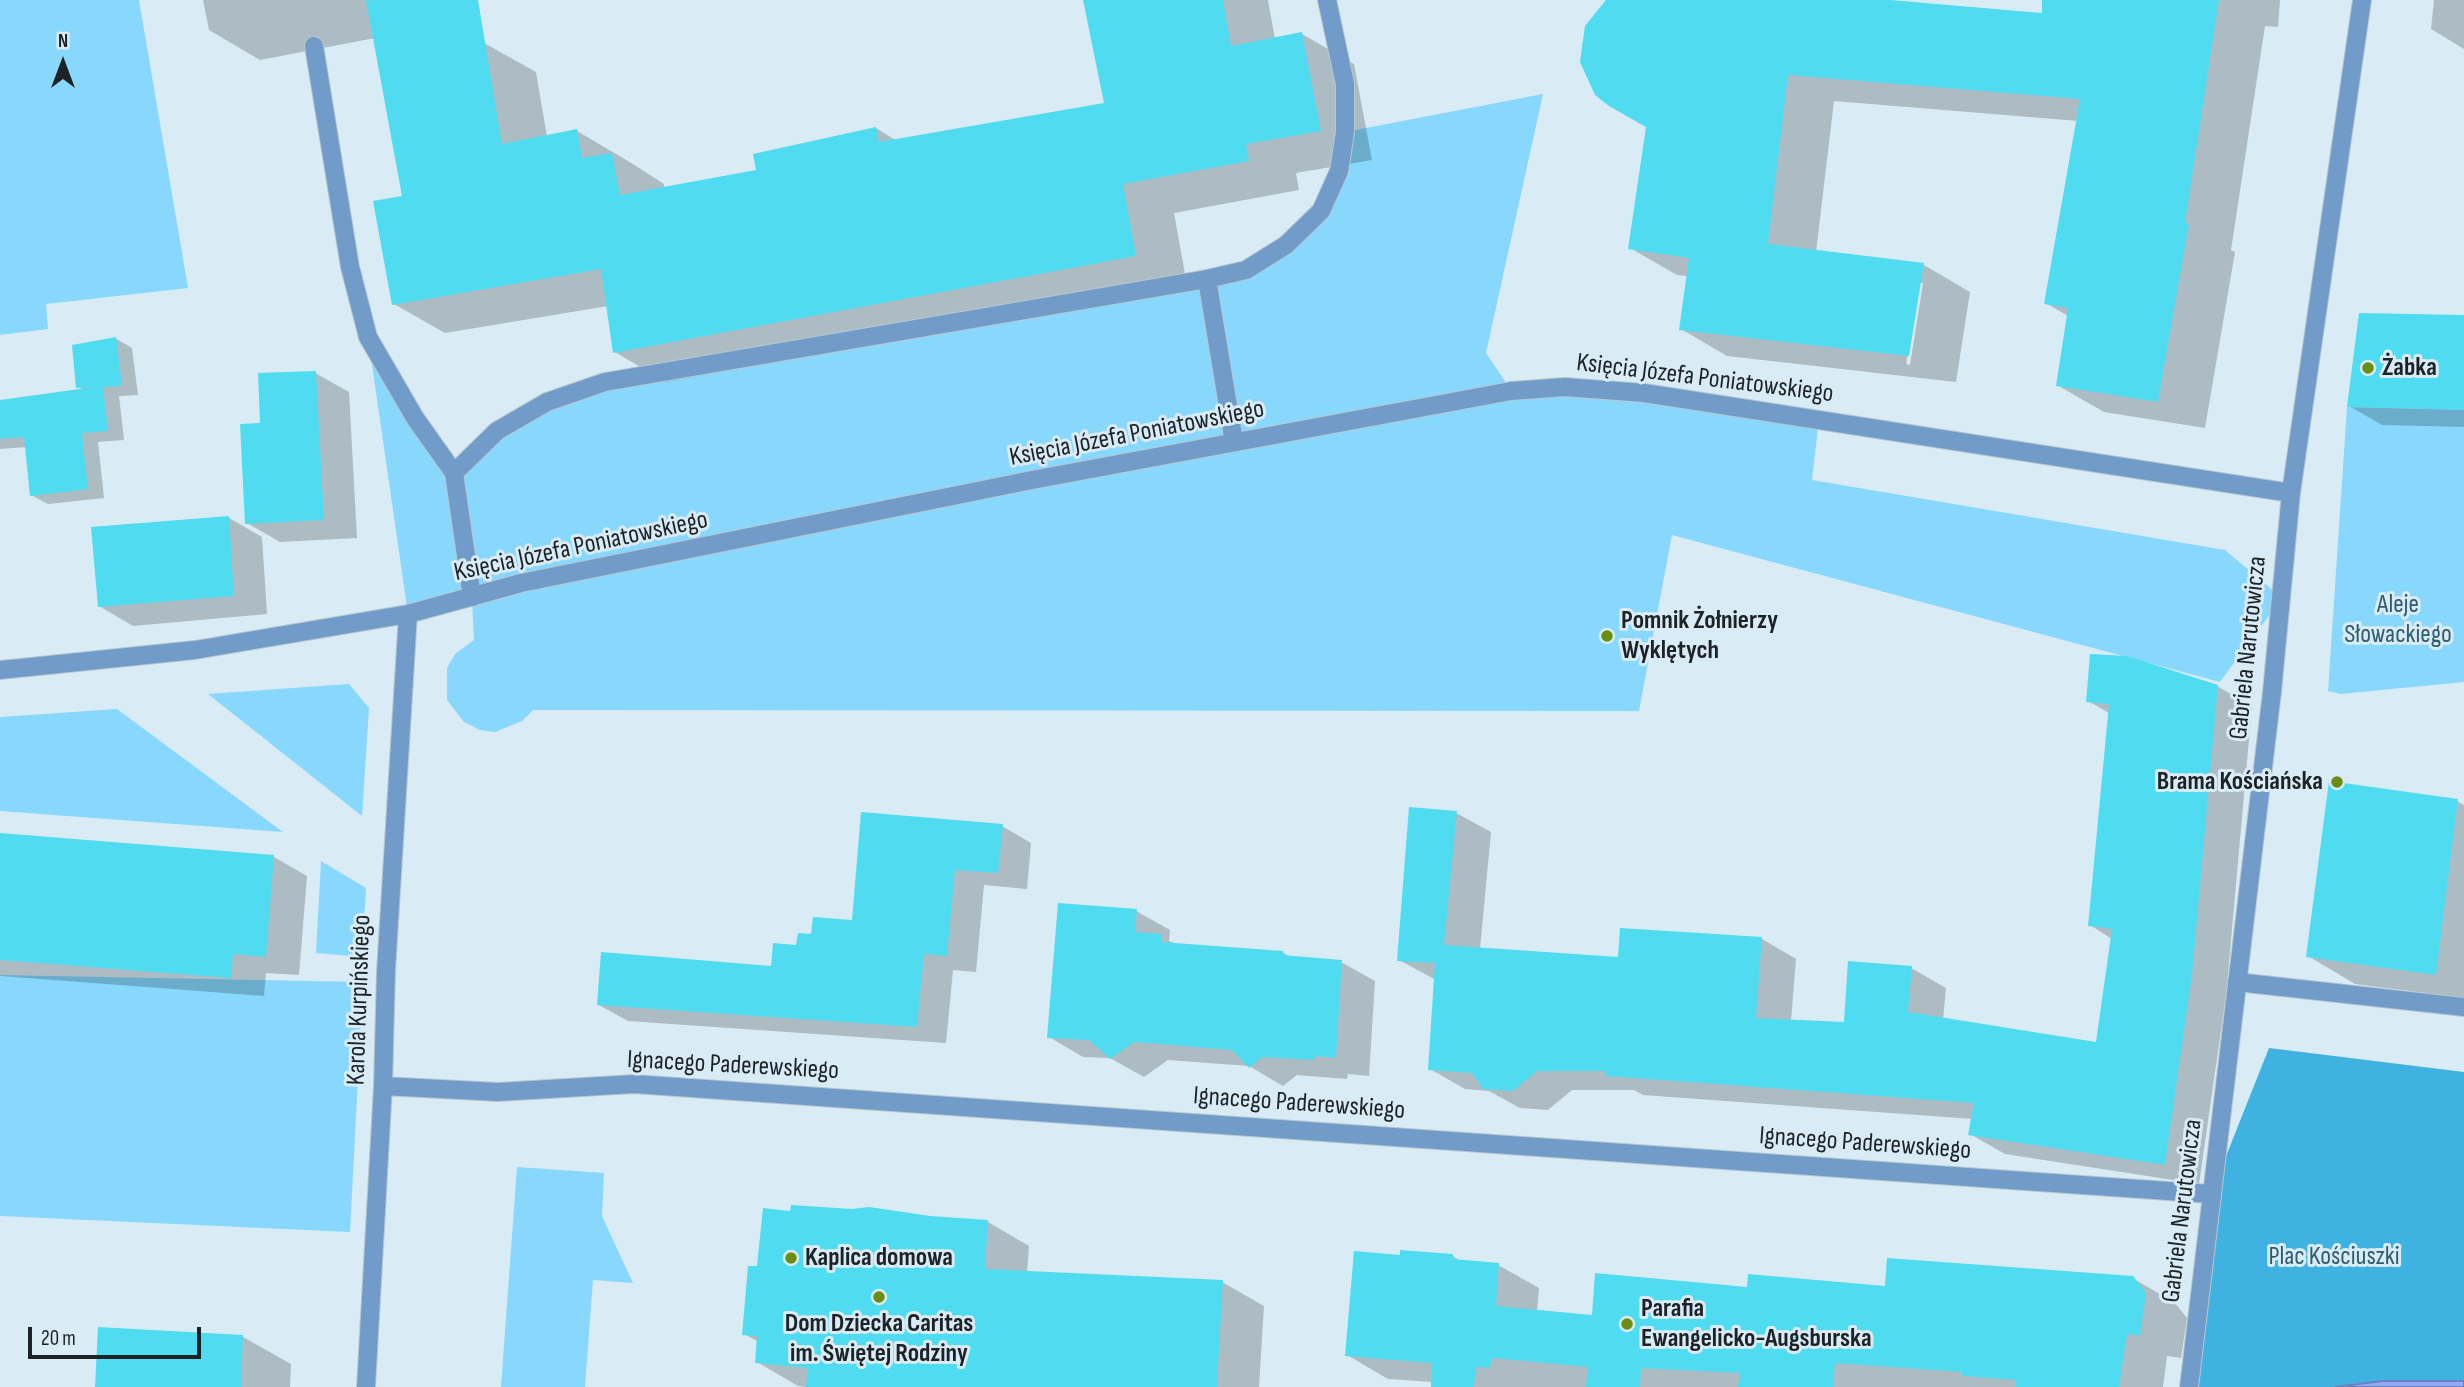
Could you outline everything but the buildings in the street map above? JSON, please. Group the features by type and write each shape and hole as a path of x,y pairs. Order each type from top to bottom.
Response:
{"street":[{"path":"454,474 497,431 547,402 605,382 1207,279 1246,270 1286,245 1321,211 1339,171 1345,132 1345,84 1327,0"},
{"name":"Gabriela Narutowicza","path":"2189,1387 2274,679 2291,493 2362,0"},
{"path":"314,46 350,267 368,337 415,418 454,474 472,597"},
{"path":"1207,279 1234,442"},
{"name":"Księcia Józefa Poniatowskiego","path":"0,670 195,650 408,614 521,583 1234,442 1493,393 1565,387 1752,408 2291,493"},
{"name":"Karola Kurpińskiego","path":"366,1387 383,1086 386,971 408,614"},
{"path":"2237,982 2464,1007"},
{"name":"Ignacego Paderewskiego","path":"383,1086 498,1092 634,1084 2211,1194"}],"green space":[{"path":"0,0 139,0 188,288 46,304 48,329 0,335"},
{"path":"1543,94 1486,353 1511,390 1565,387 1819,419 1812,480 2225,550 2282,598 2220,682 1672,535 1639,711 533,710 522,721 495,732 480,730 464,722 447,700 447,668 455,654 474,640 472,601 408,614 368,337 454,473 497,431 605,382 1207,279 1286,245 1321,211 1345,132"},
{"name":"Aleje Słowackiego","path":"2347,407 2464,410 2464,682 2340,694 2328,691"},
{"path":"349,684 369,708 362,816 208,694"},
{"path":"117,709 283,832 0,811 0,717"},
{"path":"321,861 366,888 362,957 316,953"},
{"path":"0,975 363,982 350,1232 0,1216"},
{"name":"Plac Kościuszki","path":"2269,1048 2464,1072 2464,1387 2189,1387 2211,1194"},
{"path":"517,1167 604,1173 602,1216 633,1283 593,1280 585,1387 501,1387"}],"shaded area":[{"path":"2383,1381 2464,1381 2464,1387 2335,1387"}],"place":[{"name":"Żabka","path":"2368,368"},
{"name":"Pomnik Żołnierzy Wyklętych","path":"1607,636"},
{"name":"Brama Kościańska","path":"2337,782"},
{"name":"Kaplica domowa","path":"791,1258"},
{"name":"Dom Dziecka Caritas im. Świętej Rodziny","path":"879,1297"},
{"name":"Parafia Ewangelicko-Augsburska","path":"1627,1324"}]}
